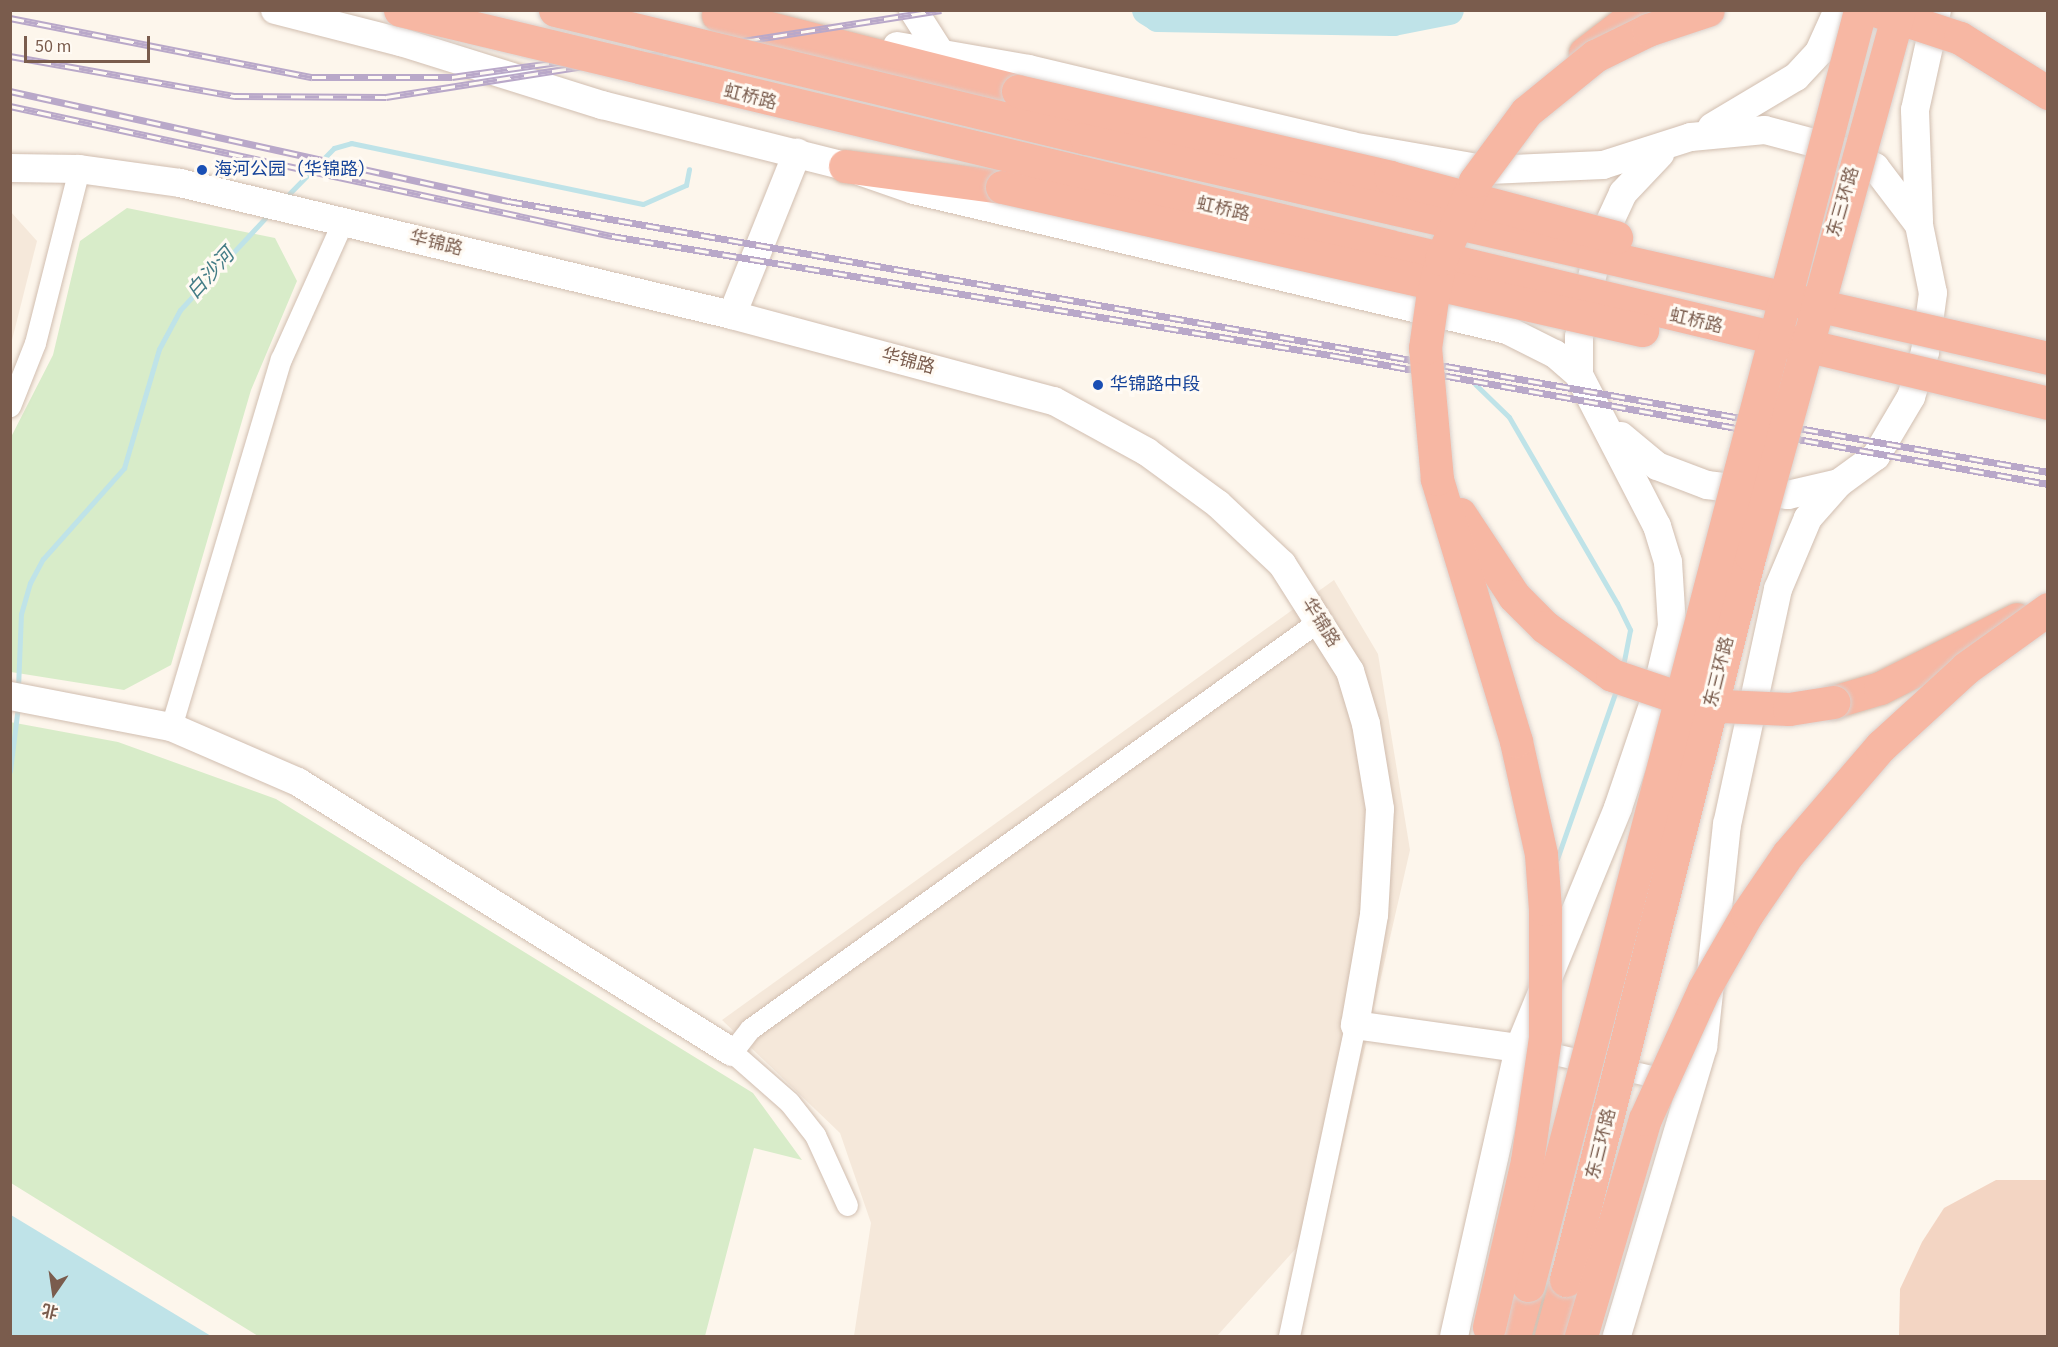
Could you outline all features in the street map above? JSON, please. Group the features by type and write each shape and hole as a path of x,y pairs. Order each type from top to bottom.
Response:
{"highway":[{"name":"虹桥路","path":"400,10 2048,403"},
{"name":"虹桥路","path":"555,10 1086,138 2039,355"},
{"path":"1496,1333 1541,1069 1545,909 1531,803 1447,526 1429,416 1425,348 1441,259 1474,181 1497,146 1551,87 1641,10"},
{"path":"1551,87 1595,56 1648,30 1708,10"},
{"name":"东三环路","path":"1496,1333 1528,1285 1860,10"},
{"path":"1878,10 1960,38 2048,93"},
{"name":"东三环路","path":"1551,1336 1750,554 1899,10"},
{"path":"718,12 1018,91 1531,213 1870,315"},
{"path":"845,166 1002,187 1570,317 1995,391"},
{"path":"1429,416 1444,480 1464,524 1514,596 1573,650 1654,693 1742,710 1833,702 1923,669 2048,604"},
{"path":"1581,1336 1645,1119 1704,989 1747,914 1788,854 1881,746 1958,675 2048,609"}],"main road":[{"path":"275,10 401,42 602,105 845,166 914,190 1507,330 1555,354 1579,375 1606,419 1657,526 1668,562 1672,626 1654,702 1618,808 1519,1048 1454,1336"},
{"path":"913,10 941,54 1018,91"},
{"path":"718,12 941,54 1458,166 1566,169 1665,150 1754,106 1796,77 1819,52 1838,10"},
{"path":"1617,1336 1694,1088 1710,1001 1727,824 1778,589 1795,540 1839,483 1876,456 1911,397 1931,320 1931,262 1919,225 1915,110 1937,10"},
{"path":"1691,137 1765,130 1840,150 1875,167 1919,225"},
{"path":"1579,375 1579,338 1599,244 1623,193 1665,150"},
{"path":"732,315 797,153"},
{"name":"华锦路","path":"10,168 79,169 235,195 732,315 1054,401 1147,452 1218,504 1282,564 1350,670 1366,724 1380,809 1374,915 1355,1025"},
{"path":"1606,419 1657,466 1707,485 1788,495 1839,483"},
{"path":"10,696 42,699 171,727 312,790 732,1052"},
{"path":"1355,1025 1519,1048"}],"street":[{"path":"10,406 35,343 79,169"},
{"path":"171,727 281,359 343,221"},
{"path":"847,1205 815,1136 789,1102 732,1052 765,1014 1320,620"},
{"path":"1289,1336 1355,1025"},
{"path":"1519,1048 1572,1055 1694,1088"}],"shaded area":[{"path":"11,212 37,241 11,344"},
{"path":"1334,580 1378,654 1410,850 1327,1214 1217,1336 854,1336 871,1223 840,1133 722,1020"}],"green space":[{"path":"127,208 275,238 297,281 251,390 171,665 124,690 11,672 10,439 53,355 80,241"},
{"path":"10,722 118,742 276,799 753,1093 802,1160 754,1148 705,1336 258,1336 11,1183"}],"water":[{"path":"11,1215 211,1336 11,1336"}],"building":[{"path":"1996,1180 2048,1180 2048,1336 1899,1336 1900,1289 1922,1242 1944,1208"}],"waterway":[{"name":"白沙河","path":"1147,10 1158,17 1393,21 1449,10"},
{"name":"白沙河","path":"284,199 334,148 351,143 643,204 686,185 689,169"},
{"name":"白沙河","path":"18,688 21,614 30,583 43,559 124,468 159,349 180,310 269,214"},
{"path":"1475,384 1509,417 1617,603 1630,630 1623,667"},
{"path":"1557,859 1617,688"},
{"name":"白沙河","path":"10,771 18,706"}],"railway":[{"path":"10,56 235,96 386,97 941,10"},
{"path":"10,18 312,77 452,77 630,52"},
{"path":"10,91 508,201 2048,472"},
{"path":"10,106 612,236 1336,356 2048,484"}],"place":[{"name":"海河公园（华锦路）","path":"202,170"},
{"name":"华锦路中段","path":"1098,385"}]}
